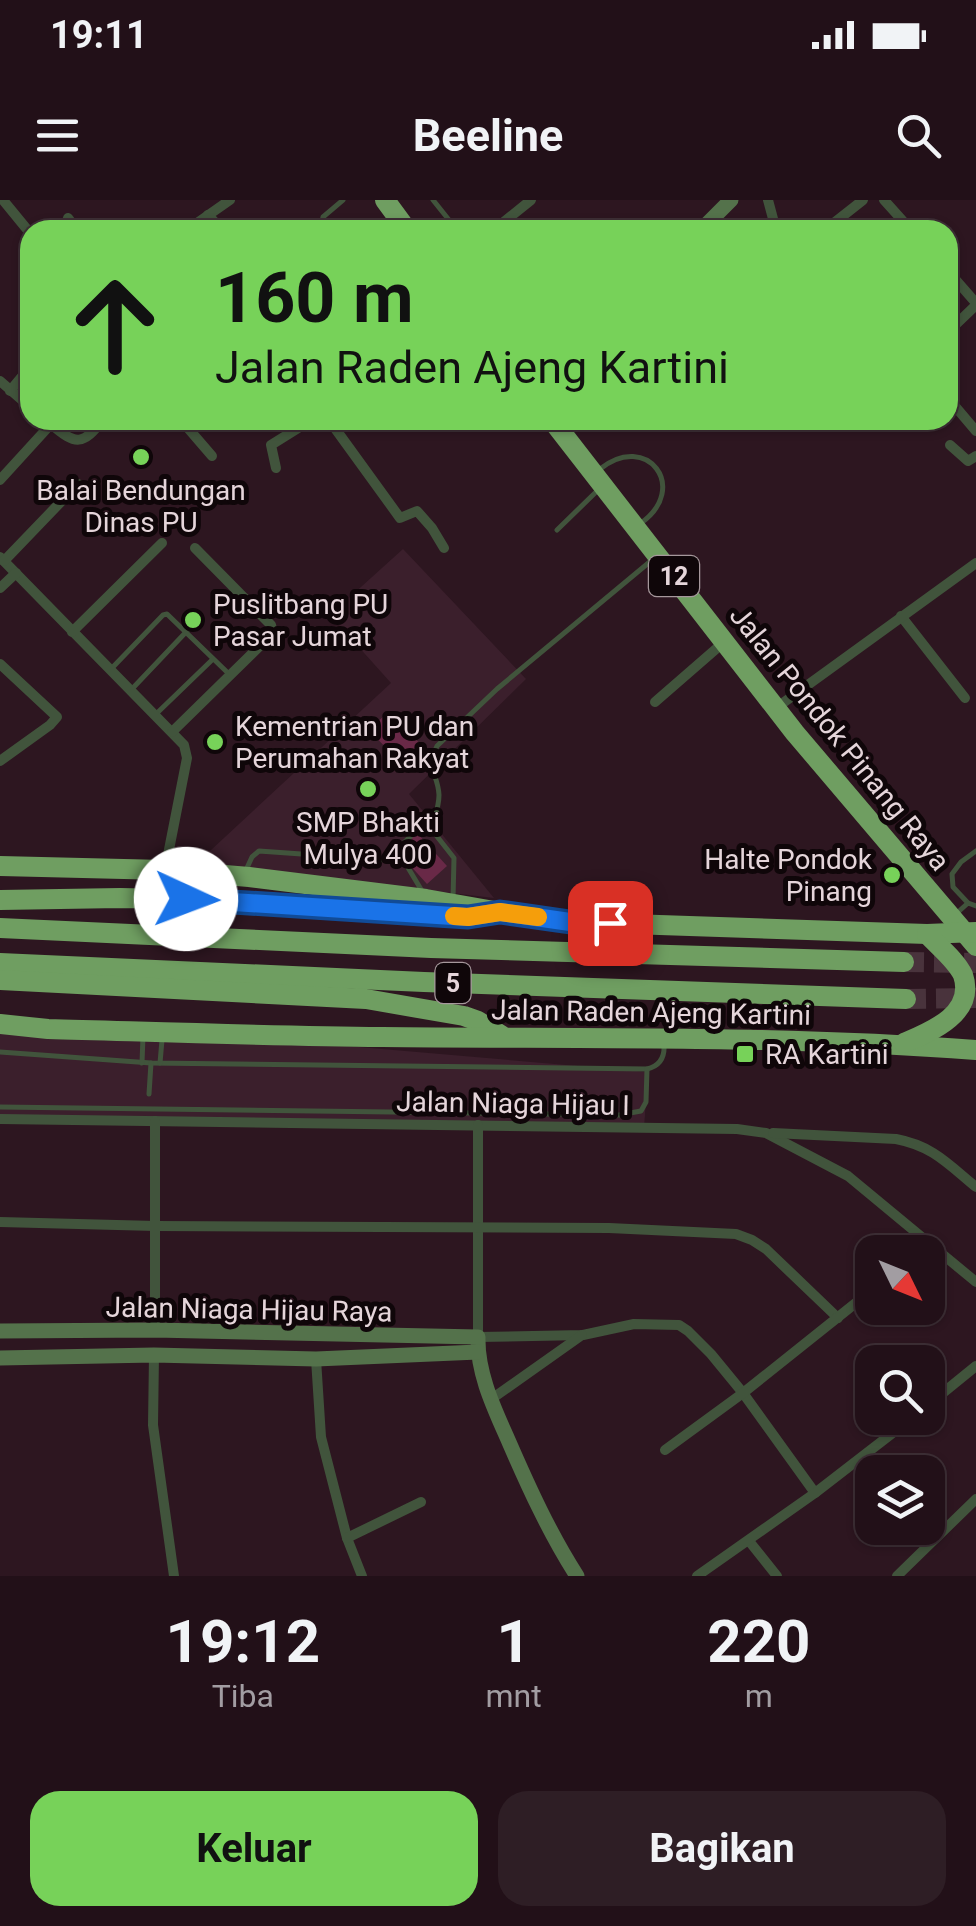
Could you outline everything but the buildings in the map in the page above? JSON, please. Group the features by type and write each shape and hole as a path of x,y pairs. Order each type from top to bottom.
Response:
{"highway":[{"name":"Jalan Pondok Pinang Raya","path":"560,430 776,709 967,932"},
{"path":"0,866 244,876 426,898 570,922 927,934 967,932"},
{"path":"0,900 219,900 468,917 500,912"},
{"name":"5","path":"0,928 432,948 904,962"},
{"path":"899,1045 946,1024 962,1008 966,983 962,973 927,934"},
{"name":"5","path":"0,962 906,999"},
{"path":"0,980 366,999 464,1016 502,1036"},
{"name":"Jalan Raden Ajeng Kartini","path":"0,1024 153,1032 664,1039 976,1050"},
{"name":"Jalan Raden Ajeng Kartini","path":"941,1048 976,1032"}],"street":[{"path":"506,220 531,200"},
{"path":"711,220 731,200"},
{"path":"838,220 863,200"},
{"path":"884,200 901,220"},
{"path":"200,220 227,201"},
{"path":"2,202 20,222"},
{"path":"208,214 213,220"},
{"path":"958,283 976,304 958,322"},
{"path":"10,391 20,379"},
{"path":"0,381 20,399"},
{"path":"958,410 976,431"},
{"path":"0,480 41,430"},
{"path":"57,430 76,441 84,440 95,430"},
{"path":"190,430 212,456"},
{"path":"276,468 272,444 295,430"},
{"path":"336,430 400,518 417,512 444,548"},
{"path":"950,445 968,461 976,456"},
{"path":"78,484 2,559 184,745 187,758 165,870"},
{"path":"72,632 162,543"},
{"path":"172,732 272,633 272,625 195,548"},
{"path":"776,709 976,563"},
{"path":"0,588 16,572"},
{"path":"900,616 965,698"},
{"path":"654,702 725,641"},
{"path":"0,664 56,717 0,760"},
{"path":"0,686 14,679"},
{"name":"Jalan Niaga Hijau I","path":"0,1120 736,1129 766,1133 848,1176 922,1235"},
{"path":"155,1121 155,1330"},
{"path":"478,1125 478,1345 490,1400 545,1520 577,1576"},
{"path":"766,1133 916,1143 928,1148 976,1187"},
{"path":"0,1222 609,1228 736,1234 766,1248 838,1318"},
{"name":"Jalan Niaga Hijau I","path":"945,1255 976,1282"},
{"path":"665,1450 855,1304"},
{"path":"490,1400 582,1335 634,1324 679,1325 711,1354 743,1393 814,1493"},
{"name":"Jalan Niaga Hijau Raya","path":"0,1332 232,1332 478,1345"},
{"path":"231,1357 232,1332"},
{"name":"Jalan Niaga Hijau Raya","path":"0,1358 412,1356 478,1345 496,1336 582,1335"},
{"path":"154,1355 153,1425 174,1576"},
{"path":"316,1359 321,1437 346,1538 362,1576"},
{"path":"945,1391 976,1366"},
{"path":"697,1576 890,1435"},
{"path":"897,1576 976,1499"},
{"path":"346,1538 422,1502"},
{"path":"749,1540 778,1576"}],"lane":[{"path":"322,220 343,200"},
{"path":"434,200 449,220"},
{"path":"556,530 610,460 632,455 643,458 659,473 663,484 659,506 636,527"},
{"path":"453,903 454,858 432,828 438,803 431,758 437,746 497,689 657,554"},
{"path":"110,670 163,614 172,616 230,674"},
{"path":"131,690 187,631"},
{"path":"156,715 214,658"},
{"path":"386,860 417,830 432,828"},
{"path":"244,876 260,851 386,860 404,863 426,898"},
{"path":"976,851 960,862 952,874 953,887 976,906"},
{"path":"967,932 968,903"},
{"path":"142,1062 153,1032"},
{"path":"153,1032 160,1063"},
{"path":"0,1052 150,1063 647,1069 664,1056 664,1039"},
{"path":"150,1063 150,1094"},
{"path":"0,1107 618,1115 642,1111 647,1069"}],"shaded area":[{"path":"403,549 526,679 409,794 494,898 197,863 391,683 330,615"},
{"path":"389,711 427,751 407,770 369,730"},
{"path":"417,833 447,866 427,884 397,851"},
{"path":"0,1016 648,1072 644,1128 0,1116"}],"tunnel":[{"path":"904,962 976,963"},
{"path":"906,999 976,998"}],"slow traffic":[{"path":"454,916 500,912 538,917"}],"place":[{"name":"Balai Bendungan Dinas PU","path":"141,457"},
{"name":"Puslitbang PU Pasar Jumat","path":"193,620"},
{"name":"Kementrian PU dan Perumahan Rakyat","path":"215,742"},
{"name":"SMP Bhakti Mulya 400","path":"368,789"},
{"name":"Halte Pondok Pinang","path":"892,875"},
{"name":"RA Kartini","path":"745,1054"}],"route":[{"path":"186,899 468,917 500,912 610,923"}]}
